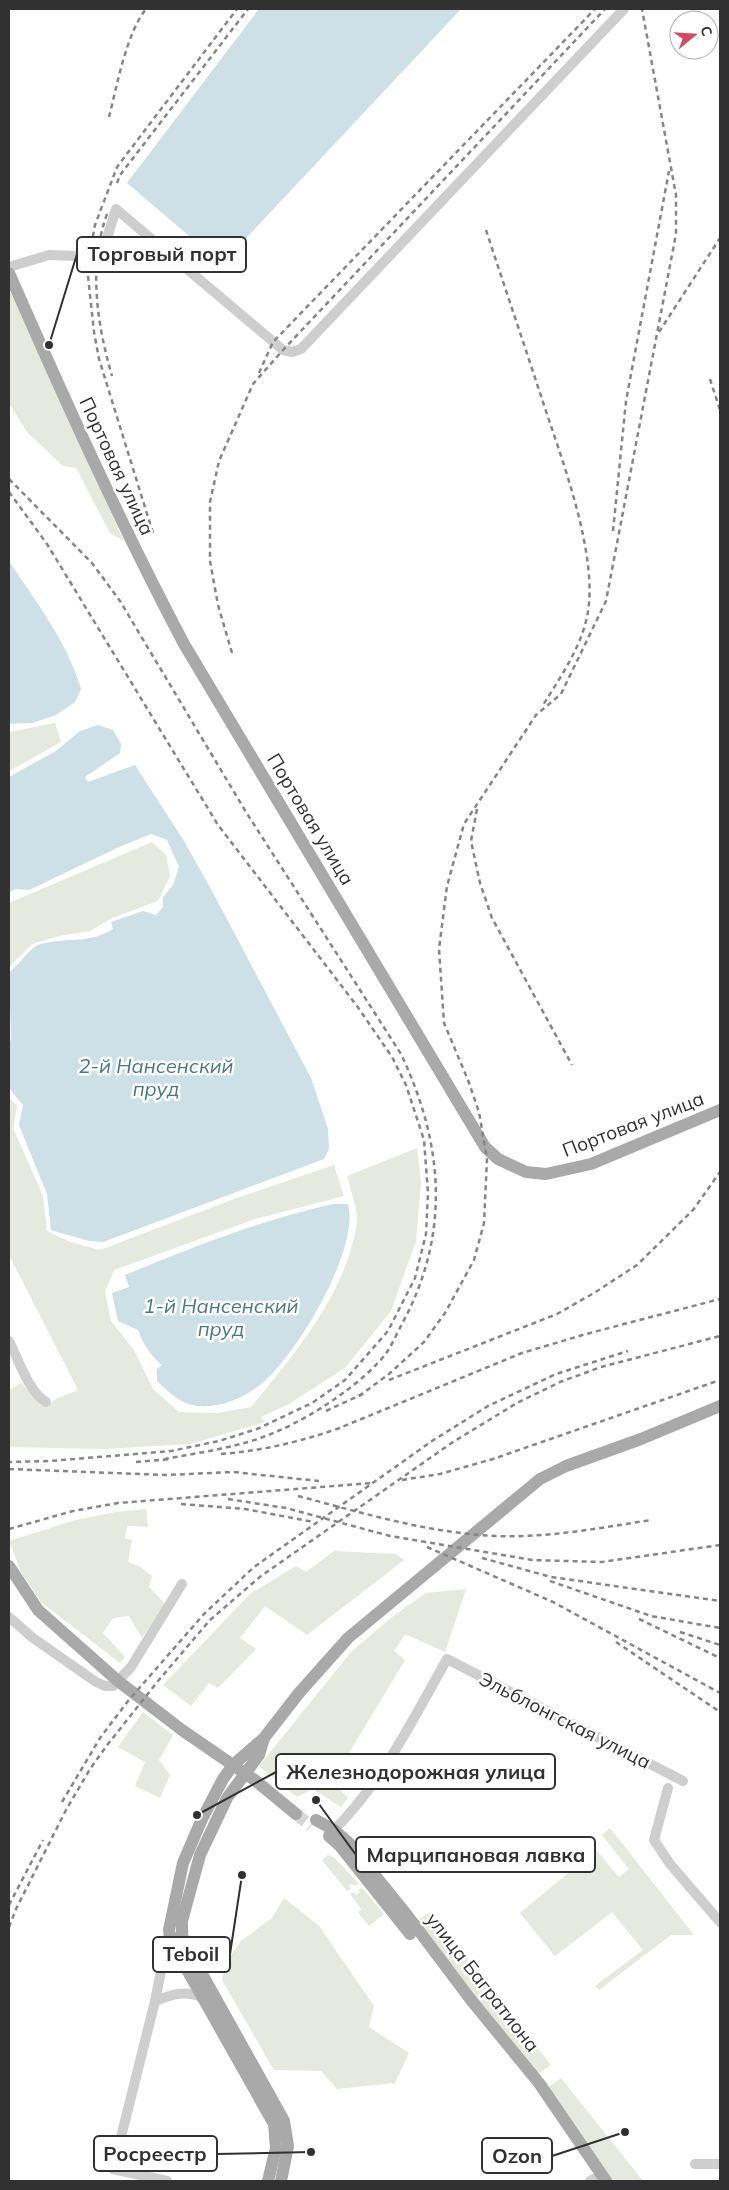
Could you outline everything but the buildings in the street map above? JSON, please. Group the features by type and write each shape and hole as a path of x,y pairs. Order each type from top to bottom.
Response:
{"main road":[{"name":"Портовая улица","path":"9,272 84,441 151,582 184,644 485,1147 498,1159 526,1172 546,1174 561,1172 591,1164 720,1110"},
{"path":"268,2181 276,2148 274,2124 204,1998 177,1954 175,1929 184,1863 202,1819 223,1779 233,1765 264,1738 348,1638 540,1479 566,1466 684,1423 720,1406"},
{"path":"12,1571 38,1610 115,1683 244,1773 267,1781 298,1811"},
{"path":"175,1929 200,1855 227,1798 258,1755 264,1738"},
{"name":"улица Багратиона","path":"314,1823 334,1830 348,1842 471,2000 539,2082 598,2179 511,2061 340,1846 314,1823"},
{"path":"175,1929 187,1947 284,2121 288,2146 281,2181"}],"street":[{"path":"9,267 49,255 77,256 102,254 116,209 283,350 292,352 301,349 624,9"},
{"path":"9,1342 34,1389 40,1398 46,1402"},
{"path":"9,1617 33,1638 96,1682 105,1686 115,1683 131,1667 182,1584"},
{"name":"Эльблонгская улица","path":"334,1830 348,1816 382,1773 447,1659 682,1781"},
{"path":"668,1788 654,1840 670,1864 720,1922"},
{"path":"167,2181 139,2178 113,2168 175,1929"},
{"path":"155,2001 177,1993 192,1993 204,1998"},
{"path":"695,2164 720,2164"}],"shaded area":[{"path":"9,289 124,541 110,533 76,468 63,466 27,432 9,403"},
{"path":"55,723 61,742 9,771 9,732"},
{"path":"152,842 166,855 170,876 158,901 112,918 90,931 59,936 32,944 9,967 9,903"},
{"path":"9,1097 17,1106 13,1128 43,1196 47,1231 70,1242 100,1250 234,1199 334,1165 344,1196 255,1219 114,1270 105,1292 111,1321 134,1350 153,1389 179,1412 218,1413 251,1407 302,1343 331,1297 343,1272 352,1247 357,1221 355,1205 347,1176 417,1148 421,1183 416,1241 391,1311 345,1368 289,1404 261,1417 265,1422 190,1444 103,1449 9,1447 9,1390 21,1383 46,1407 56,1399 78,1390 9,1255"},
{"path":"146,1509 148,1527 127,1526 125,1538 132,1540 128,1562 141,1567 152,1576 149,1587 165,1604 142,1638 129,1616 113,1618 103,1633 125,1657 120,1663 41,1602 22,1574 9,1541 76,1520 115,1512"},
{"path":"334,1551 396,1554 404,1560 307,1635 265,1606 240,1638 256,1649 218,1688 209,1683 191,1706 163,1685 250,1594 296,1566 306,1572"},
{"path":"466,1589 445,1652 405,1634 394,1651 405,1660 332,1781 348,1798 341,1807 313,1789 297,1797 259,1766 352,1651 392,1617 426,1593"},
{"path":"143,1712 173,1735 159,1760 170,1775 160,1798 135,1786 145,1762 118,1747"},
{"path":"610,1828 694,1935 671,1935 599,1990 595,1986 643,1950 612,1912 555,1956 520,1913 596,1850 619,1877 629,1869 602,1835"},
{"path":"328,1855 335,1858 359,1884 349,1885 351,1889 347,1891 322,1860"},
{"path":"362,1888 384,1914 369,1926 358,1912 362,1910 350,1894 354,1892 356,1895 360,1892 358,1890"},
{"path":"284,1898 319,1926 374,2006 369,2027 409,2053 395,2083 337,2089 321,2071 274,2070 222,1980 226,1962 241,1941 272,1918"},
{"path":"430,1912 551,2065 535,2076 417,1921"},
{"path":"561,2078 643,2181 610,2181 546,2089"}],"water":[{"path":"259,9 461,9 222,264 127,183"},
{"path":"9,561 59,638 75,671 81,689 75,702 56,715 32,723 9,724"},
{"name":"2-й Нансенский пруд","path":"98,725 113,730 121,744 120,753 85,777 88,782 135,765 184,841 311,1078 328,1129 329,1149 324,1159 103,1242 89,1241 51,1230 47,1194 19,1125 23,1105 9,1088 9,1045 11,1039 9,972 30,951 39,945 97,936 113,929 111,922 143,911 156,915 163,907 163,897 173,885 179,867 167,840 151,834 29,890 15,889 9,893 9,777 56,751 80,731"},
{"name":"1-й Нансенский пруд","path":"333,1204 348,1204 349,1223 345,1247 335,1273 308,1326 276,1370 261,1384 240,1398 224,1404 207,1406 193,1405 181,1401 157,1381 157,1369 162,1365 147,1349 138,1330 118,1321 112,1293 129,1287 125,1275 253,1226"}],"tunnel":[{"path":"296,1814 311,1826"}],"railway":[{"path":"109,117 128,46 133,32 146,9"},
{"path":"153,533 99,359 87,267 95,225 117,167 237,9"},
{"path":"117,183 120,175 248,9"},
{"path":"259,373 273,342 595,9"},
{"path":"232,653 218,605 210,561 210,502 219,461 253,384 605,9"},
{"path":"359,1396 389,1374 424,1342 445,1313 474,1260 484,1223 487,1159 479,1112 444,1023 439,949 447,886 464,824 536,715 561,694 606,601 676,234 676,195 642,9"},
{"path":"613,531 626,401 669,171"},
{"path":"107,214 101,234 96,275 102,336 112,376"},
{"path":"486,230 567,476 576,506 588,565 590,592 584,629 569,663 543,705"},
{"path":"659,332 720,238"},
{"path":"710,379 720,410"},
{"path":"9,479 92,563 120,601 246,812 401,1054 415,1087 426,1121 433,1154 436,1188 435,1221 429,1255 418,1288 387,1352 366,1375 352,1386 292,1425 265,1437 237,1445 165,1459"},
{"path":"9,492 47,544 218,825 357,1006 392,1057 406,1085 424,1140 428,1193 426,1234 415,1278 388,1331 345,1380 312,1403 257,1429 219,1441 171,1451 50,1461 9,1462"},
{"path":"477,809 471,841 480,883 492,918 572,1065"},
{"path":"389,1380 557,1314 594,1293 637,1265 693,1210 720,1172"},
{"path":"221,1454 265,1448 323,1434 522,1353 720,1299"},
{"path":"9,1927 16,1909 66,1810 90,1769 158,1681 210,1620 261,1576 453,1442 517,1403 560,1382 601,1367 720,1336"},
{"path":"62,1802 100,1738 128,1701 204,1614 254,1567 432,1441 488,1406 556,1374 628,1351"},
{"path":"402,1480 440,1474 493,1459 720,1380"},
{"path":"326,1411 365,1393"},
{"path":"136,1462 171,1459"},
{"path":"9,1469 166,1475 233,1472 319,1481"},
{"path":"9,1529 73,1511 118,1503 372,1483"},
{"path":"298,1496 421,1527 496,1536 554,1534 651,1520"},
{"path":"228,1499 286,1508 390,1536 532,1560 602,1562 720,1545"},
{"path":"181,1504 245,1509 314,1522"},
{"path":"427,1547 553,1602 720,1693"},
{"path":"482,1558 551,1577 720,1601"},
{"path":"550,1581 651,1616 720,1628"},
{"path":"639,1619 720,1658"},
{"path":"680,1632 720,1645"},
{"path":"616,1642 720,1712"},
{"path":"9,1905 43,1840"}],"place":[{"name":"Торговый порт","path":"49,345"},
{"name":"Марципановая лавка","path":"316,1800"},
{"name":"Железнодорожная улица","path":"197,1815"},
{"name":"Teboil","path":"242,1875"},
{"name":"Ozon","path":"625,2132"},
{"name":"Росреестр","path":"311,2152"}]}
